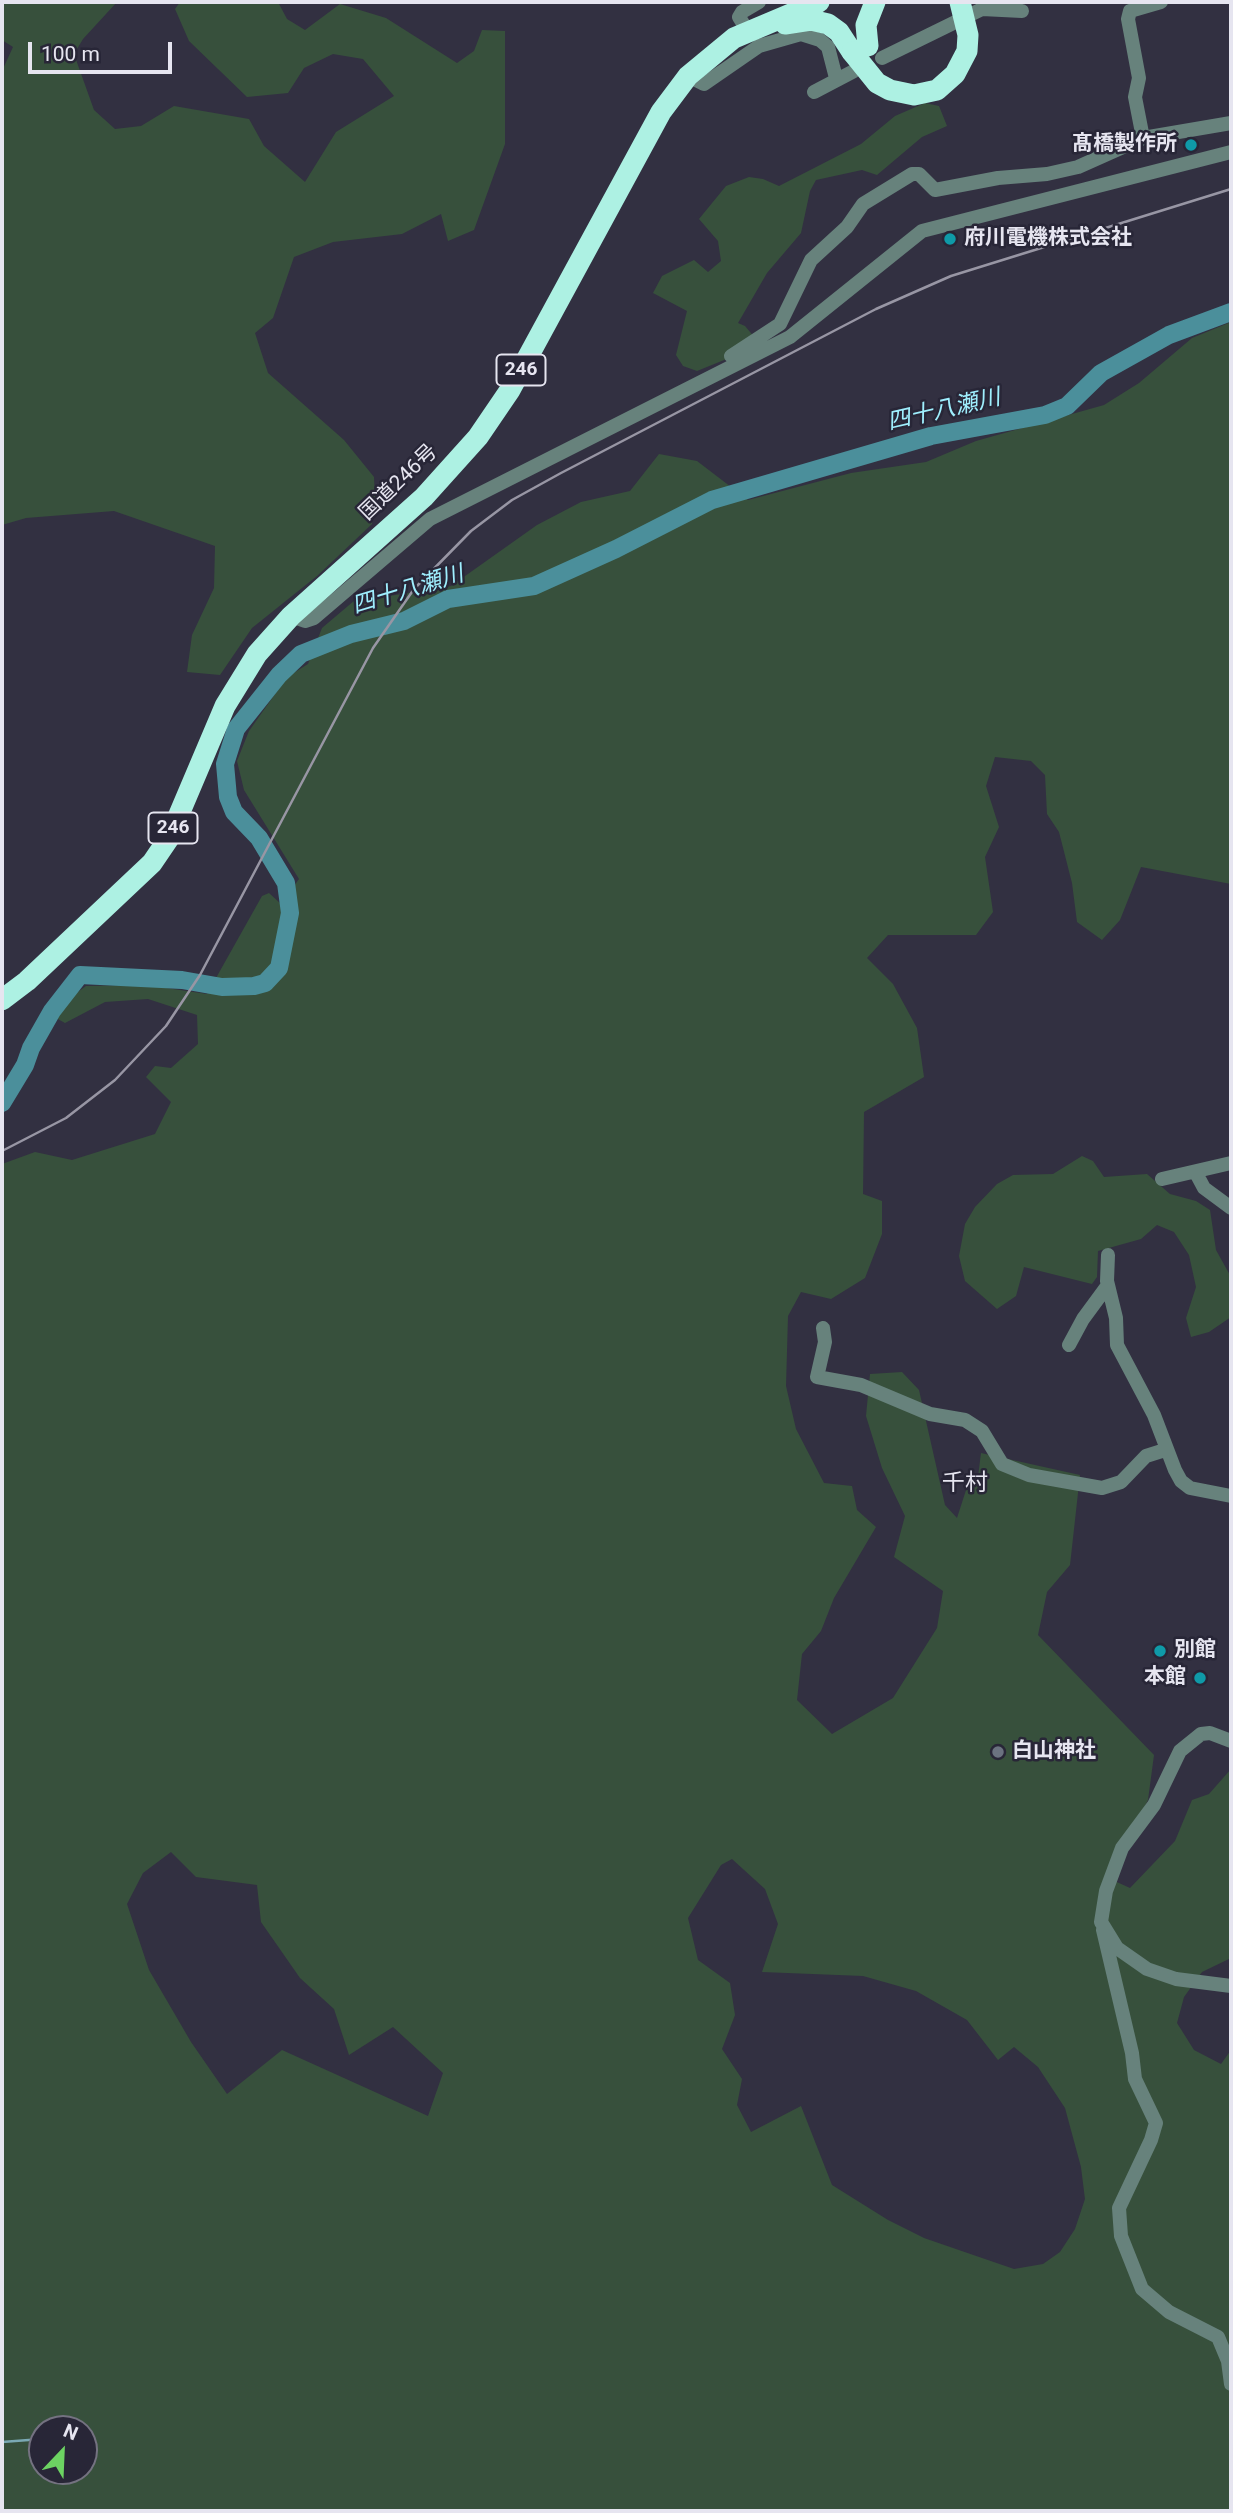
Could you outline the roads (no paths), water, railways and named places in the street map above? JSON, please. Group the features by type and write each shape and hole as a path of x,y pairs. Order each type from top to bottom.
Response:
{"highway":[{"path":"739,32 789,2"},
{"name":"国道246号","path":"2,1000 27,981 152,863 169,838 234,689 257,654 291,616 424,497 478,437 510,390 661,112 688,76 739,32 819,2"},
{"path":"875,2 866,25 864,57 877,83 890,90 914,95 937,90 955,74 967,51 968,35 960,2"},
{"path":"712,54 775,27 811,20 834,27 864,57 894,78 916,82 939,74 954,55 956,40 948,2"}],"street":[{"path":"739,32 742,12 759,2"},
{"path":"1143,138 1135,97 1139,78 1128,19 1130,11 1161,2"},
{"path":"814,92 864,57 980,5 1022,11"},
{"path":"688,76 704,83 758,46 801,34 820,40 828,47 836,79"},
{"path":"701,382 708,371 780,324 811,260 847,227 863,205 912,174 919,174 935,190 998,177 1047,174 1078,167 1143,138 1231,123"},
{"path":"291,616 305,621 314,618 349,592 402,540 438,514 701,382 809,324 922,230 1231,152"},
{"path":"1162,1179 1231,1163"},
{"path":"1196,1173 1204,1188 1231,1208"},
{"path":"1108,1255 1108,1285 1116,1318 1117,1345 1138,1390 1154,1415 1165,1450 1181,1481 1190,1488 1231,1496"},
{"path":"1069,1345 1083,1319 1108,1285"},
{"path":"823,1328 825,1342 817,1377 861,1385 930,1414 965,1420 982,1431 1002,1464 1030,1475 1102,1488 1121,1482 1146,1456 1165,1450"},
{"path":"1231,1741 1210,1733 1201,1734 1180,1751 1154,1805 1122,1848 1102,1905 1103,1930 1132,2053 1135,2079 1156,2123 1151,2140 1119,2208 1121,2236 1142,2289 1170,2312 1218,2337 1225,2352 1231,2384"},
{"path":"1103,1930 1117,1948 1147,1969 1176,1979 1231,1986"}],"waterway":[{"name":"四十八瀬川","path":"2,1103 52,1011 80,975 182,980 222,987 254,986 265,983 279,968 290,913 286,883 259,838 234,812 228,797 225,764 236,729 279,675 301,654 351,634 404,621 448,599 534,586 616,549 712,500 931,436 1045,415 1067,406 1101,373 1169,335 1231,312"},
{"path":"2,2442 28,2440"}],"railway":[{"path":"2,1151 66,1118 115,1080 166,1026 200,975 373,648 414,589 471,531 512,500 561,473 876,309 951,276 1231,189"}],"place":[{"name":"髙橋製作所","path":"1191,145"},
{"name":"府川電機株式会社","path":"950,239"},
{"name":"別館","path":"1160,1651"},
{"name":"本館","path":"1200,1678"},
{"name":"白山神社","path":"998,1752"}],"district":[{"name":"千村","path":"965,1484"}]}
